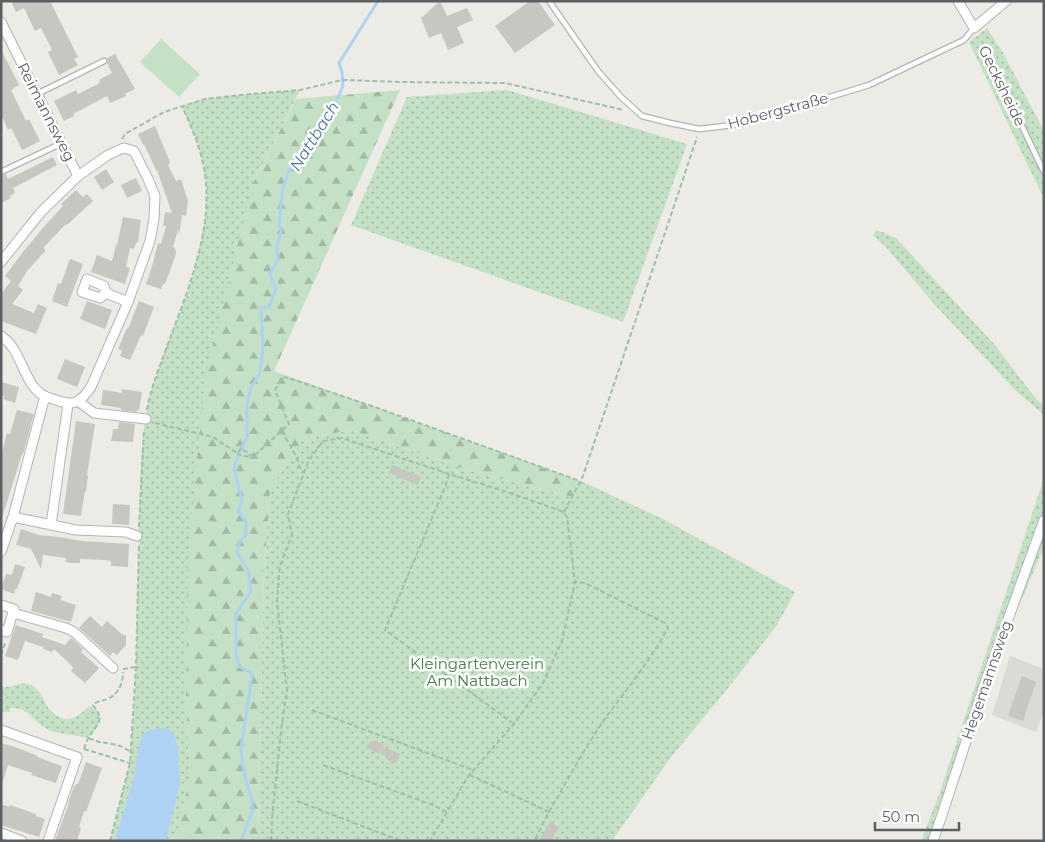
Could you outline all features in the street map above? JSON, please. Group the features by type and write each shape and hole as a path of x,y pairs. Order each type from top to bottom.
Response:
{"street":[{"name":"Gecksheide","path":"958,1 974,28"},
{"name":"Hobergstraße","path":"974,28 1006,1"},
{"name":"Reimannsweg","path":"1,22 78,176"},
{"path":"1,262 41,212 78,176 117,150 124,148 134,151 155,196 154,219 150,241 128,302 91,387 85,396 78,401 68,404 44,396 34,387 13,346 1,336"},
{"path":"106,293 128,302"},
{"path":"1,552 13,517 44,396"},
{"path":"78,401 94,412 146,419"},
{"path":"51,525 68,404"},
{"path":"13,517 76,530 126,532 137,536"},
{"name":"Hegemannsweg","path":"932,841 986,680 1044,520"},
{"path":"1,605 14,609 4,631"},
{"path":"13,613 74,632 113,668"},
{"path":"1,730 77,757 48,841"},
{"path":"1,834 22,841"}],"lane":[{"name":"Hobergstraße","path":"549,1 598,70 621,97 642,116 670,124 699,129 742,124 869,85 964,40 974,28"},
{"name":"Gecksheide","path":"986,51 1044,172"},
{"path":"37,94 104,61"},
{"path":"1,172 62,143"}],"path":[{"path":"117,150 125,134 164,112 182,106 205,99 240,94 300,90 346,80 505,83 640,114"},
{"path":"110,841 130,763 131,752 140,544 137,536 143,435 154,383 194,274 207,210 207,190 202,156 182,106"},
{"path":"564,512 580,481 699,129"},
{"path":"253,457 290,424 275,390 285,377 372,406 580,481"},
{"path":"146,419 213,437 240,455 253,457"},
{"path":"253,457 281,431 304,473"},
{"path":"272,841 272,819 287,690 277,602 280,566 292,536 288,514 308,460 323,441 342,438 564,512 567,517 575,582 562,641 543,683 514,724 469,774 430,841"},
{"path":"237,453 241,448 253,457"},
{"path":"449,474 385,630 514,724"},
{"path":"534,841 583,752 668,628 665,623 585,583 575,582"},
{"path":"1,655 6,640 4,631"},
{"path":"113,668 117,670 136,667"},
{"path":"77,757 84,749 100,719 100,713 93,706 96,702 112,697 117,691 123,680 123,669"},
{"path":"312,710 473,770"},
{"path":"89,738 95,742 122,747 131,752"},
{"path":"323,765 433,805 447,812"},
{"path":"469,774 549,812"},
{"path":"297,801 401,841"}],"shaded area":[{"path":"1010,656 1044,669 1044,711 1036,732 992,715"}],"green space":[{"path":"987,28 1002,51 1044,131 1044,199 969,42"},
{"path":"161,39 200,74 179,97 140,62"},
{"path":"300,90 253,183 186,707 190,775 176,841 110,841 130,763 135,694 138,533 143,436 149,400 158,370 193,276 206,208 207,192 204,165 196,139 182,106 205,99"},
{"path":"400,90 274,371 583,482 572,497 471,471 351,430 303,439 270,489 264,572 258,841 176,841 190,775 186,707 188,555 205,378 253,183 296,99"},
{"path":"507,90 687,144 623,322 351,225 407,97"},
{"path":"877,230 896,238 994,344 1037,400 1044,405 1044,415 1016,391 935,305 886,247 873,235"},
{"name":"Kleingartenverein Am Nattbach","path":"351,430 471,471 571,497 583,482 663,519 795,592 777,625 671,757 612,841 258,841 264,572 270,489 303,439"},
{"path":"1044,478 1044,547 1023,597 1009,607 943,804 928,841 921,841 939,795"},
{"path":"23,683 36,688 50,710 55,715 65,719 73,718 93,705 100,719 98,725 89,738 86,738 47,729 26,712 16,708 10,708 10,712 1,712 1,687"}],"water":[{"path":"167,728 174,734 178,749 180,784 166,841 117,841 116,838 134,778 142,735 151,729"}],"building":[{"path":"11,1 50,1 78,57 74,59 78,65 59,75 48,52 52,50 41,28 35,31 24,8 16,12"},
{"path":"440,1 447,16 467,8 473,20 457,27 464,43 448,50 441,33 429,38 421,18"},
{"path":"530,1 538,1 555,25 515,53 495,26"},
{"path":"1,49 19,85 11,90 26,121 29,119 40,141 22,150 11,128 8,130 3,118 1,119"},
{"path":"115,54 135,89 125,94 126,96 110,103 107,96 73,114 74,116 64,121 54,101 76,90 78,94 100,83 99,80 112,73 107,63 107,58"},
{"path":"155,126 170,162 168,165 176,181 181,179 188,201 186,216 182,215 179,235 178,230 173,247 176,254 165,284 163,284 161,289 146,284 158,243 161,244 166,226 163,226 165,212 172,213 157,170 138,134"},
{"path":"53,157 57,165 13,188 15,193 10,196 11,198 1,203 1,176 6,174 8,179"},
{"path":"106,169 114,182 102,190 94,177"},
{"path":"136,178 142,191 127,198 121,185"},
{"path":"76,190 83,197 87,194 93,201 66,224 43,248 46,250 27,271 18,286 23,290 12,304 34,313 38,304 47,308 36,334 1,321 1,294 11,281 5,276 63,206 61,204"},
{"path":"123,217 141,220 138,242 134,249 130,248 126,267 130,268 125,284 91,272 97,255 112,261"},
{"path":"70,259 83,264 67,307 52,301 58,283 61,284"},
{"path":"87,301 112,310 105,329 80,319"},
{"path":"139,301 154,307 143,336 141,335 130,360 120,356 122,351 118,349"},
{"path":"65,359 85,367 77,387 57,379"},
{"path":"1,382 19,387 15,403 3,399 4,396 1,396"},
{"path":"122,389 142,392 137,412 101,405 103,390 122,393"},
{"path":"17,410 34,414 23,454 3,515 1,515 1,456 7,433 10,434"},
{"path":"76,421 95,424 81,516 63,514"},
{"path":"119,422 135,424 133,442 111,441 113,429 118,429"},
{"path":"392,465 421,477 418,485 389,473"},
{"path":"113,504 130,505 129,525 112,524"},
{"path":"21,529 39,535 82,541 129,544 128,567 111,566 111,561 106,560 80,559 80,563 71,563 65,562 66,558 43,555 41,569 31,549 16,545"},
{"path":"15,564 25,567 14,594 1,589 6,574 12,575"},
{"path":"36,592 51,597 52,593 62,596 60,600 76,605 71,622 31,611"},
{"path":"90,616 102,627 107,621 123,635 126,635 126,645 117,655 113,652 110,656 79,628"},
{"path":"16,625 43,634 42,637 65,645 71,638 83,649 81,652 99,668 85,683 71,671 73,668 70,664 54,649 52,652 25,641 18,660 5,656"},
{"path":"1022,676 1036,682 1023,721 1008,716"},
{"path":"370,741 376,741 384,745 383,747 400,754 396,764 388,760 389,758 367,748"},
{"path":"1,743 62,766 56,783 8,765 3,781 1,781"},
{"path":"86,762 102,768 86,812 84,811 77,841 56,841 74,786 78,784"},
{"path":"1,804 9,807 10,805 45,819 39,837 1,825"},
{"path":"550,822 559,827 551,841 539,841"}],"waterway":[{"name":"Nattbach","path":"241,841 253,809 241,750 252,674 239,666 236,655 236,614 251,591 248,570 237,553 240,541 246,535 246,522 238,511 242,501 234,468 241,448 247,438 247,405 250,390 260,373 263,347 261,308 269,307 276,289 270,274 278,259 277,246 281,231 279,225 283,187 290,169 304,146 331,113 343,86 339,63 378,1"}]}
